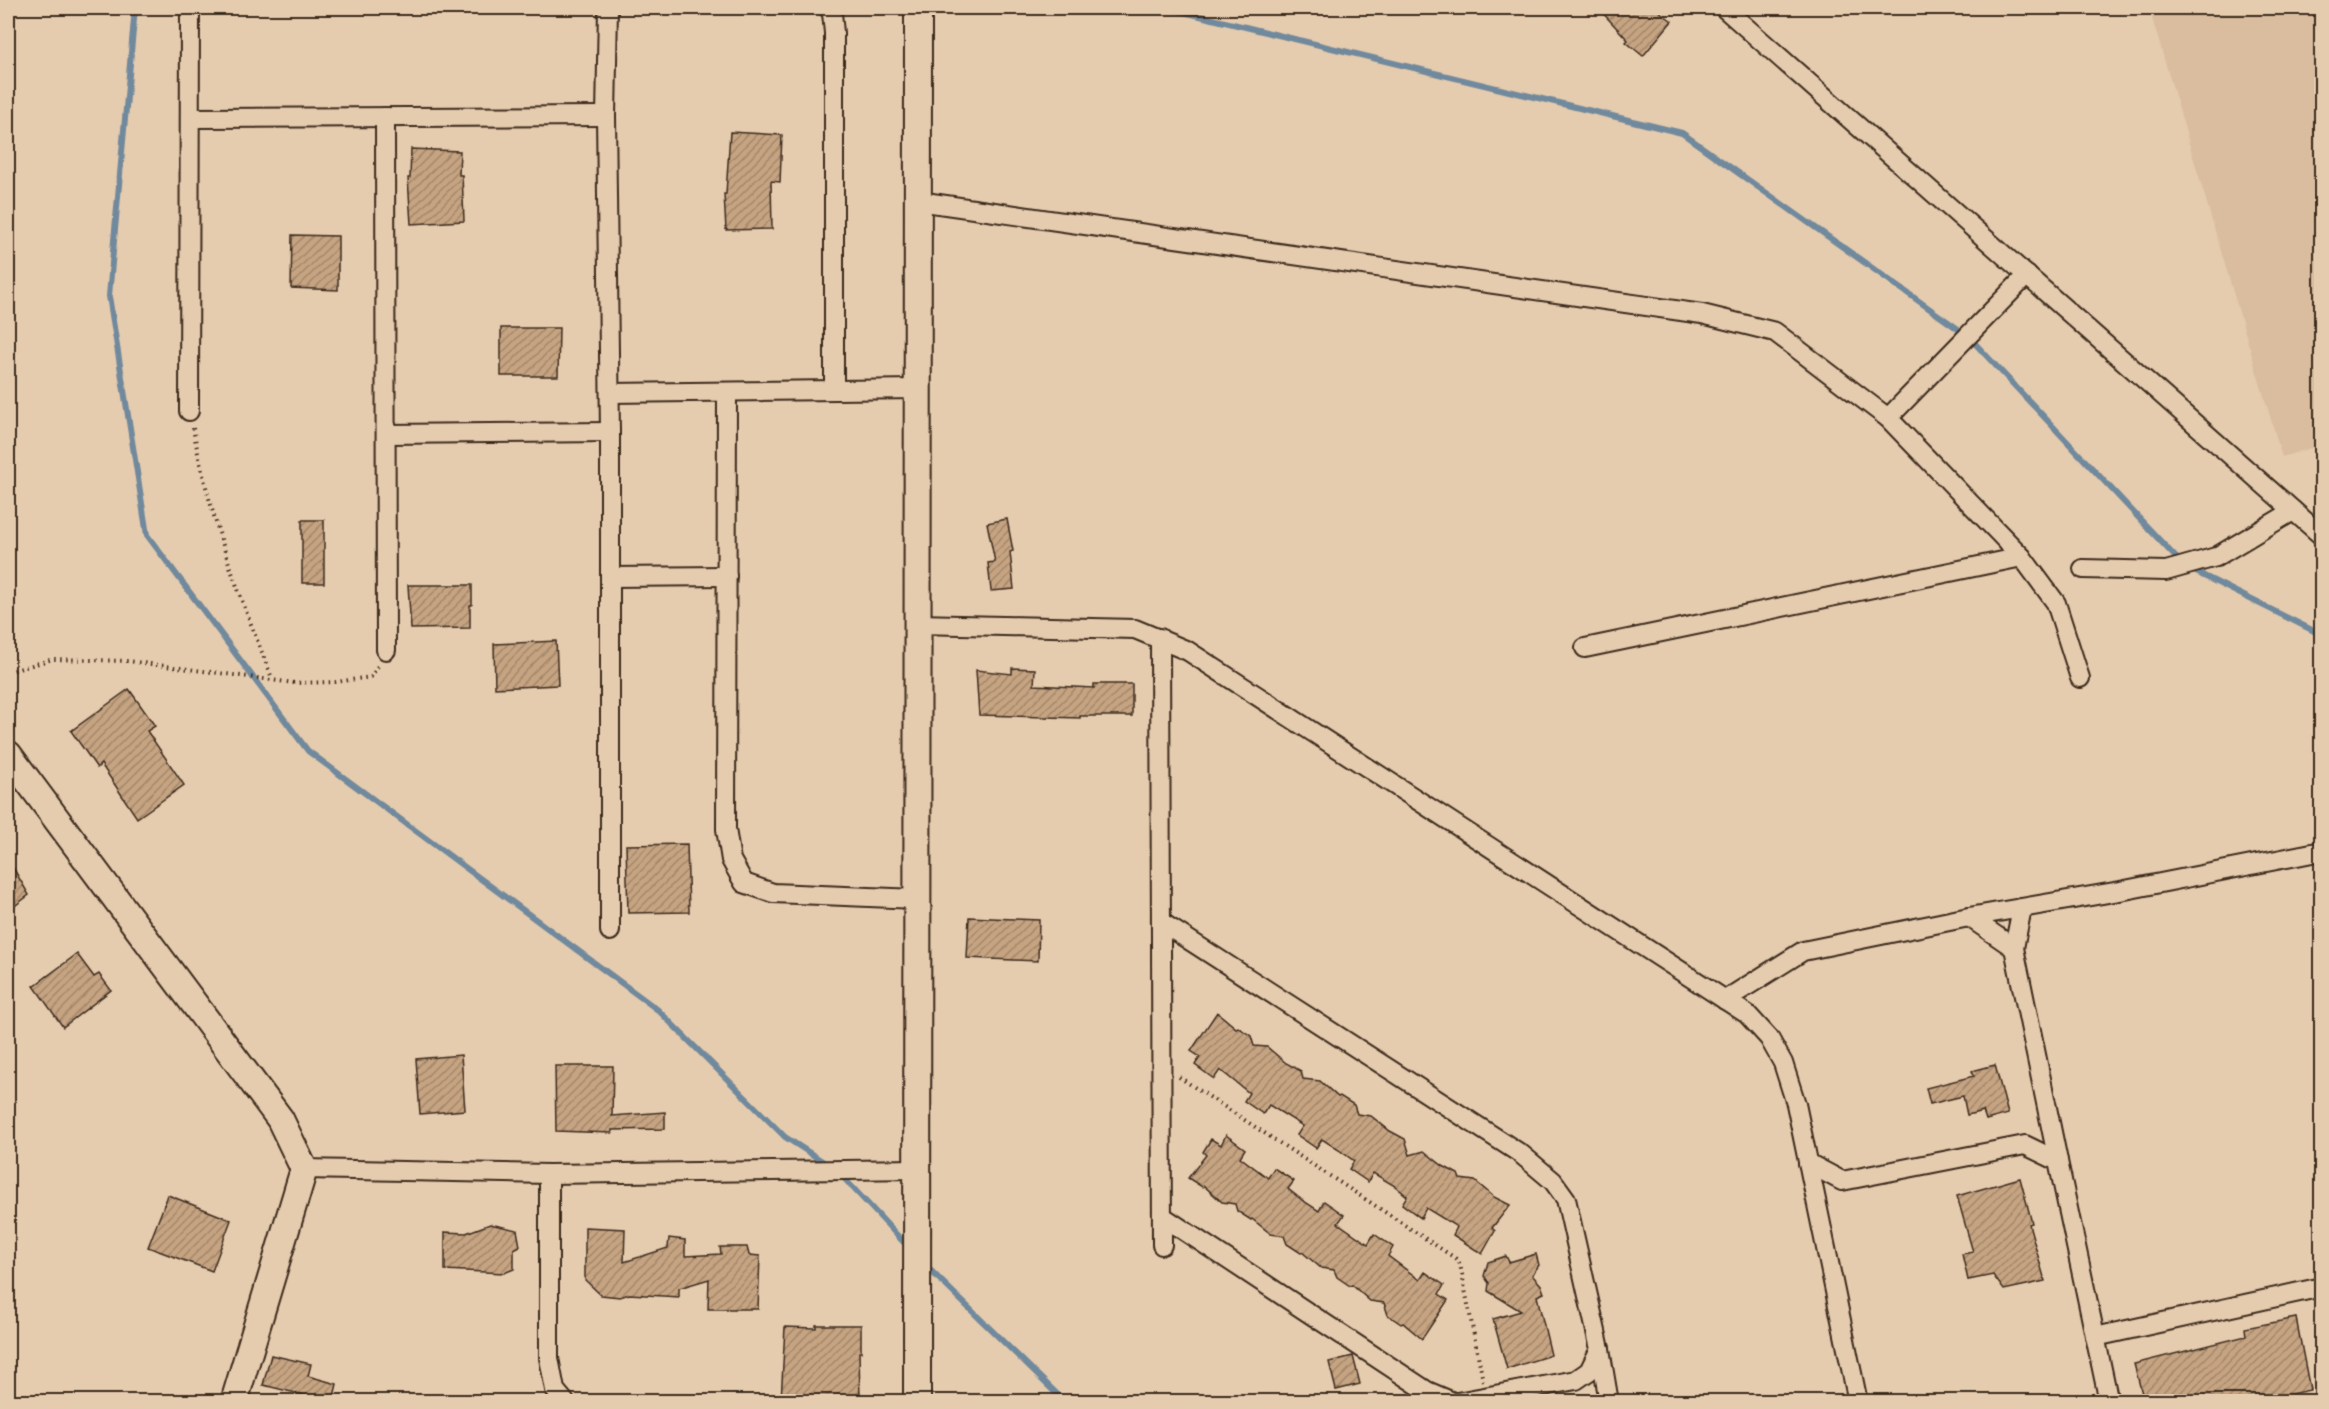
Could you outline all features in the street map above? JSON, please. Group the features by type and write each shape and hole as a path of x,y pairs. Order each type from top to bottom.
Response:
{"street":[{"path":"189,411 190,8"},
{"path":"608,8 606,116 610,393 610,931"},
{"path":"828,8 832,13 834,33 834,390"},
{"path":"917,1401 918,8"},
{"path":"1724,8 2322,536"},
{"path":"190,118 606,116"},
{"path":"385,117 386,650"},
{"path":"918,201 1702,314 1775,332 1888,418 2022,557 2056,603 2080,678"},
{"path":"1888,418 2027,275"},
{"path":"610,393 918,389"},
{"path":"727,392 726,829 731,860 744,883 773,893 917,899"},
{"path":"386,435 610,432"},
{"path":"2083,569 2166,571 2216,557 2293,511"},
{"path":"1585,648 2022,557"},
{"path":"610,577 727,576"},
{"path":"917,624 1135,629 1160,638 1198,657 1747,1014 1769,1038 1783,1063 1796,1104 1858,1401"},
{"path":"1160,638 1162,1245"},
{"path":"8,754 280,1119 304,1169 234,1401"},
{"path":"1725,1000 1803,951 1969,917 2131,889 2322,851"},
{"path":"2022,908 2014,948 2109,1401"},
{"path":"1969,917 2014,948"},
{"path":"1161,922 1521,1154 1552,1180 1566,1199 1609,1401"},
{"path":"1808,1163 1842,1181 2025,1145 2050,1124"},
{"path":"2025,1145 2058,1161"},
{"path":"304,1169 549,1174 917,1169"},
{"path":"549,1174 549,1358 555,1390 565,1401"},
{"path":"1162,1216 1427,1391 1455,1401 1576,1380 1589,1371 1599,1349"},
{"path":"2095,1337 2322,1287"}],"path":[{"path":"189,411 202,479 236,588 272,678"},
{"path":"8,672 53,659 128,661 294,682 336,682 371,678 386,650"},
{"path":"1161,1065 1455,1258 1460,1264 1486,1396"}],"shaded area":[{"path":"2149,8 2321,8 2321,445 2282,457"}],"building":[{"path":"1598,8 1655,8 1672,21 1643,56 1626,42 1628,40"},
{"path":"730,132 782,135 780,182 771,181 772,229 726,230 724,194 726,194"},
{"path":"411,149 460,151 459,175 462,175 464,221 411,224 408,178 410,178"},
{"path":"292,235 338,236 338,290 291,288"},
{"path":"501,328 559,328 558,376 501,376"},
{"path":"1007,519 1013,551 1010,552 1014,589 991,591 988,563 995,562 987,523"},
{"path":"302,520 324,520 324,583 302,583"},
{"path":"408,585 472,585 470,628 411,629"},
{"path":"556,641 558,685 495,688 494,644"},
{"path":"1012,668 1035,669 1034,685 1094,688 1094,684 1132,684 1132,716 1080,716 1080,718 979,715 976,670 1012,674"},
{"path":"129,689 155,726 147,731 184,785 137,818 101,764 97,768 71,731"},
{"path":"687,844 689,912 628,913 626,845"},
{"path":"8,859 29,895 8,911"},
{"path":"969,917 1039,920 1038,961 967,958"},
{"path":"77,954 94,977 99,974 111,990 63,1027 34,986"},
{"path":"1217,1012 1236,1028 1238,1027 1251,1036 1254,1046 1267,1047 1286,1063 1301,1071 1303,1079 1320,1081 1338,1097 1354,1105 1357,1114 1371,1116 1405,1139 1410,1155 1424,1151 1458,1174 1460,1179 1475,1181 1494,1197 1510,1205 1492,1228 1495,1231 1482,1254 1453,1235 1457,1227 1426,1208 1421,1218 1402,1204 1407,1196 1395,1186 1373,1173 1368,1182 1349,1169 1354,1161 1322,1139 1316,1148 1297,1135 1303,1126 1269,1105 1263,1114 1244,1101 1249,1093 1220,1070 1214,1079 1195,1065 1200,1057 1191,1051"},
{"path":"461,1055 465,1110 420,1114 416,1059"},
{"path":"1995,1065 2008,1114 1986,1120 1983,1111 1967,1115 1963,1096 1930,1104 1926,1088 1974,1076 1972,1071"},
{"path":"555,1066 613,1066 612,1116 665,1112 665,1129 612,1130 612,1133 556,1131"},
{"path":"1226,1135 1245,1149 1240,1157 1268,1178 1274,1168 1294,1181 1288,1189 1302,1200 1319,1211 1324,1201 1344,1215 1338,1223 1368,1244 1374,1234 1393,1247 1388,1256 1420,1280 1425,1272 1444,1285 1439,1294 1448,1300 1422,1339 1403,1323 1401,1324 1388,1315 1384,1303 1370,1301 1352,1285 1350,1286 1337,1277 1334,1270 1321,1268 1302,1252 1287,1244 1284,1236 1271,1234 1237,1211 1235,1204 1222,1202 1204,1186 1188,1178 1206,1155 1203,1152 1211,1139 1221,1145"},
{"path":"2020,1178 2032,1223 2029,1224 2045,1281 2004,1290 1993,1275 1968,1280 1962,1254 1973,1252 1957,1196"},
{"path":"168,1195 231,1220 212,1271 148,1247"},
{"path":"490,1224 517,1230 520,1246 514,1249 514,1269 504,1273 445,1270 445,1232 466,1233"},
{"path":"585,1227 625,1229 624,1262 668,1248 669,1238 685,1240 685,1256 721,1254 720,1247 747,1247 749,1255 760,1256 758,1309 708,1309 709,1279 679,1288 679,1297 601,1295 585,1280"},
{"path":"1536,1254 1539,1265 1532,1275 1541,1285 1544,1293 1537,1296 1551,1355 1507,1369 1493,1319 1521,1311 1488,1291 1489,1283 1484,1276 1488,1262 1506,1256 1509,1262"},
{"path":"2296,1318 2310,1390 2258,1401 2144,1401 2134,1364 2246,1336 2245,1328"},
{"path":"816,1325 861,1325 860,1401 781,1401 785,1327 816,1328"},
{"path":"271,1355 311,1364 308,1376 337,1384 333,1401 306,1401 308,1396 263,1385"},
{"path":"1353,1356 1360,1384 1336,1390 1329,1362"}],"waterway":[{"path":"135,8 109,296 147,535 308,751 658,1010 785,1137 830,1166"},
{"path":"1167,8 1682,133 1968,336 2182,564"},
{"path":"2190,569 2322,635"},
{"path":"840,1174 909,1248"},
{"path":"924,1264 1065,1402"}]}
